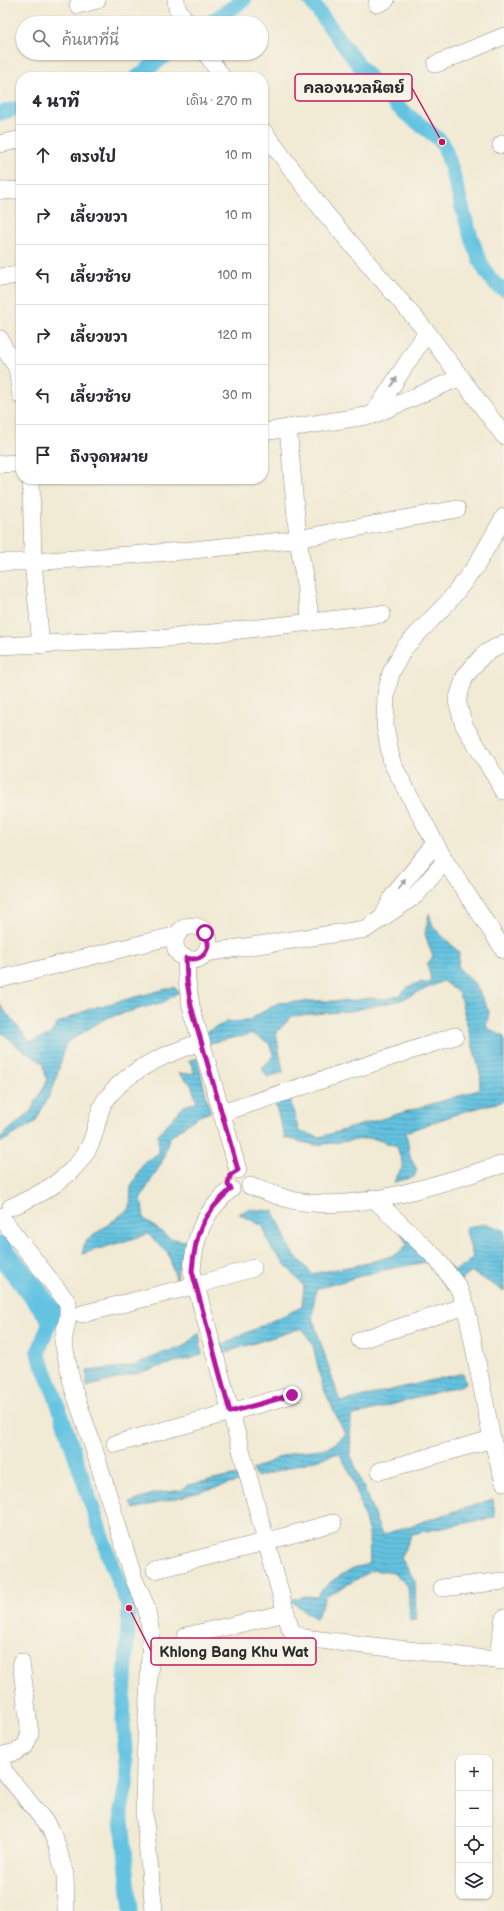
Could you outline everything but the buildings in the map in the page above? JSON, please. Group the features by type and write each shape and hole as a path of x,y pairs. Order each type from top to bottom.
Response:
{"street":[{"path":"78,5 97,0"},
{"path":"177,4 183,16"},
{"path":"436,64 504,36"},
{"path":"211,60 219,72"},
{"path":"268,138 325,213 427,332 504,436"},
{"path":"0,144 16,139"},
{"path":"0,191 16,190"},
{"path":"0,277 16,275"},
{"path":"373,415 427,332"},
{"path":"0,339 5,350 16,363"},
{"path":"268,431 373,415 461,377"},
{"path":"288,428 298,539 311,622"},
{"path":"0,464 16,463"},
{"path":"31,484 33,562 41,644"},
{"path":"0,562 33,562 183,551 298,539 457,509"},
{"path":"504,517 476,566 449,601 404,648 391,673 386,694 385,726 392,763 445,861 504,950"},
{"path":"0,646 169,638 382,614"},
{"path":"504,643 484,654 465,676 457,701 464,725 499,771 504,791"},
{"path":"383,917 393,896 436,844"},
{"path":"177,936 176,946 178,951 186,958 196,959 205,953 366,929 416,895 445,861"},
{"path":"0,979 177,936 185,928 196,927 205,933 209,943 205,953"},
{"path":"186,958 187,981 191,1006 191,1045 222,1113 238,1170"},
{"path":"222,1113 455,1036"},
{"path":"154,1911 144,1813 144,1763 151,1634 146,1606 134,1579 94,1449 73,1388 63,1341 68,1317 68,1303 5,1212 37,1196 76,1166 90,1144 103,1103 120,1084 137,1070 191,1045"},
{"path":"250,1186 296,1201 328,1204 394,1195 504,1164"},
{"path":"238,1170 248,1174 250,1178 250,1186 245,1191 240,1193 231,1189 228,1185 230,1175 238,1170"},
{"path":"231,1189 210,1210 204,1221 194,1249 192,1271 230,1412 268,1541 290,1628 294,1633 303,1638 501,1661 504,1618"},
{"path":"373,1198 436,1258 458,1287 466,1306 492,1439 504,1482"},
{"path":"82,1314 197,1285 253,1268"},
{"path":"360,1340 466,1306"},
{"path":"115,1444 292,1395"},
{"path":"380,1472 492,1439"},
{"path":"155,1570 333,1523"},
{"path":"442,1588 504,1581"},
{"path":"186,1636 286,1613"},
{"path":"21,1662 30,1734 25,1746 16,1752 3,1755 1,1761 4,1771 50,1828 65,1875 66,1911"}],"water":[{"path":"429,913 433,927 459,952 458,967 475,984 489,1012 486,1027 504,1037 504,1101 462,1112 406,1132 410,1157 417,1170 414,1177 394,1182 403,1166 397,1146 372,1138 315,1145 285,1138 275,1103 289,1095 299,1132 320,1137 479,1090 481,1077 459,993 443,981 398,1001 350,1011 292,1016 276,1033 283,1072 267,1077 262,1068 274,1056 269,1043 252,1034 204,1044 202,1034 227,1022 247,1021 278,1003 349,1001 371,998 385,999 400,995 408,987 420,982 428,984 431,979 427,964 433,957 425,934"},
{"path":"174,987 179,992 164,1002 106,1018 66,1043 54,1086 35,1122 0,1143 0,1138 31,1111 47,1081 43,1063 17,1046 0,1031 0,1005 30,1042 50,1035 58,1023 89,1009"},
{"path":"197,1058 210,1112 197,1117 169,1138 162,1162 141,1197 144,1219 169,1238 190,1242 187,1251 180,1259 176,1279 168,1253 148,1234 82,1254 85,1242 130,1208 131,1187 144,1162 159,1153 158,1134 184,1106 197,1102 191,1084 179,1074 195,1073 189,1060"},
{"path":"249,1209 274,1211 291,1251 312,1274 368,1263 397,1254 407,1245 396,1221 454,1271 464,1266 473,1257 465,1227 487,1224 504,1230 504,1291 472,1272 448,1290 427,1262 378,1271 316,1289 312,1316 340,1402 463,1373 466,1384 351,1416 350,1453 382,1535 493,1499 495,1517 412,1534 401,1558 415,1581 416,1620 410,1621 408,1586 394,1573 373,1570 325,1597 316,1619 290,1600 305,1596 316,1597 328,1584 340,1576 370,1563 369,1533 352,1476 339,1453 257,1477 252,1470 290,1453 328,1447 334,1444 345,1434 322,1385 313,1345 302,1328 223,1353 220,1345 302,1307 304,1286 271,1248 263,1226 239,1214"},
{"path":"199,1332 202,1355 87,1387 87,1371 133,1366 160,1354 185,1346"},
{"path":"238,1475 241,1481 134,1509 130,1503 152,1494 182,1490 187,1485"}],"waterway":[{"path":"220,16 244,0"},
{"path":"310,0 354,60 391,101 441,141 448,158 474,247 483,266 493,281 504,289"},
{"path":"144,72 160,60"},
{"path":"0,113 16,108"},
{"path":"0,1249 52,1315"},
{"path":"52,1315 38,1353 55,1396 112,1566 129,1608 123,1720 127,1780 121,1810 131,1911"}],"place":[{"name":"คลองนวลนิตย์","path":"442,142"},
{"name":"Khlong Bang Khu Wat","path":"129,1608"}],"route":[{"path":"205,933 209,943 205,953 196,959 191,960 186,958 187,981 191,1006 238,1170 233,1172 228,1180 228,1185 231,1189 210,1210 204,1221 194,1249 192,1271 202,1302 207,1330 230,1412 292,1395"}]}
